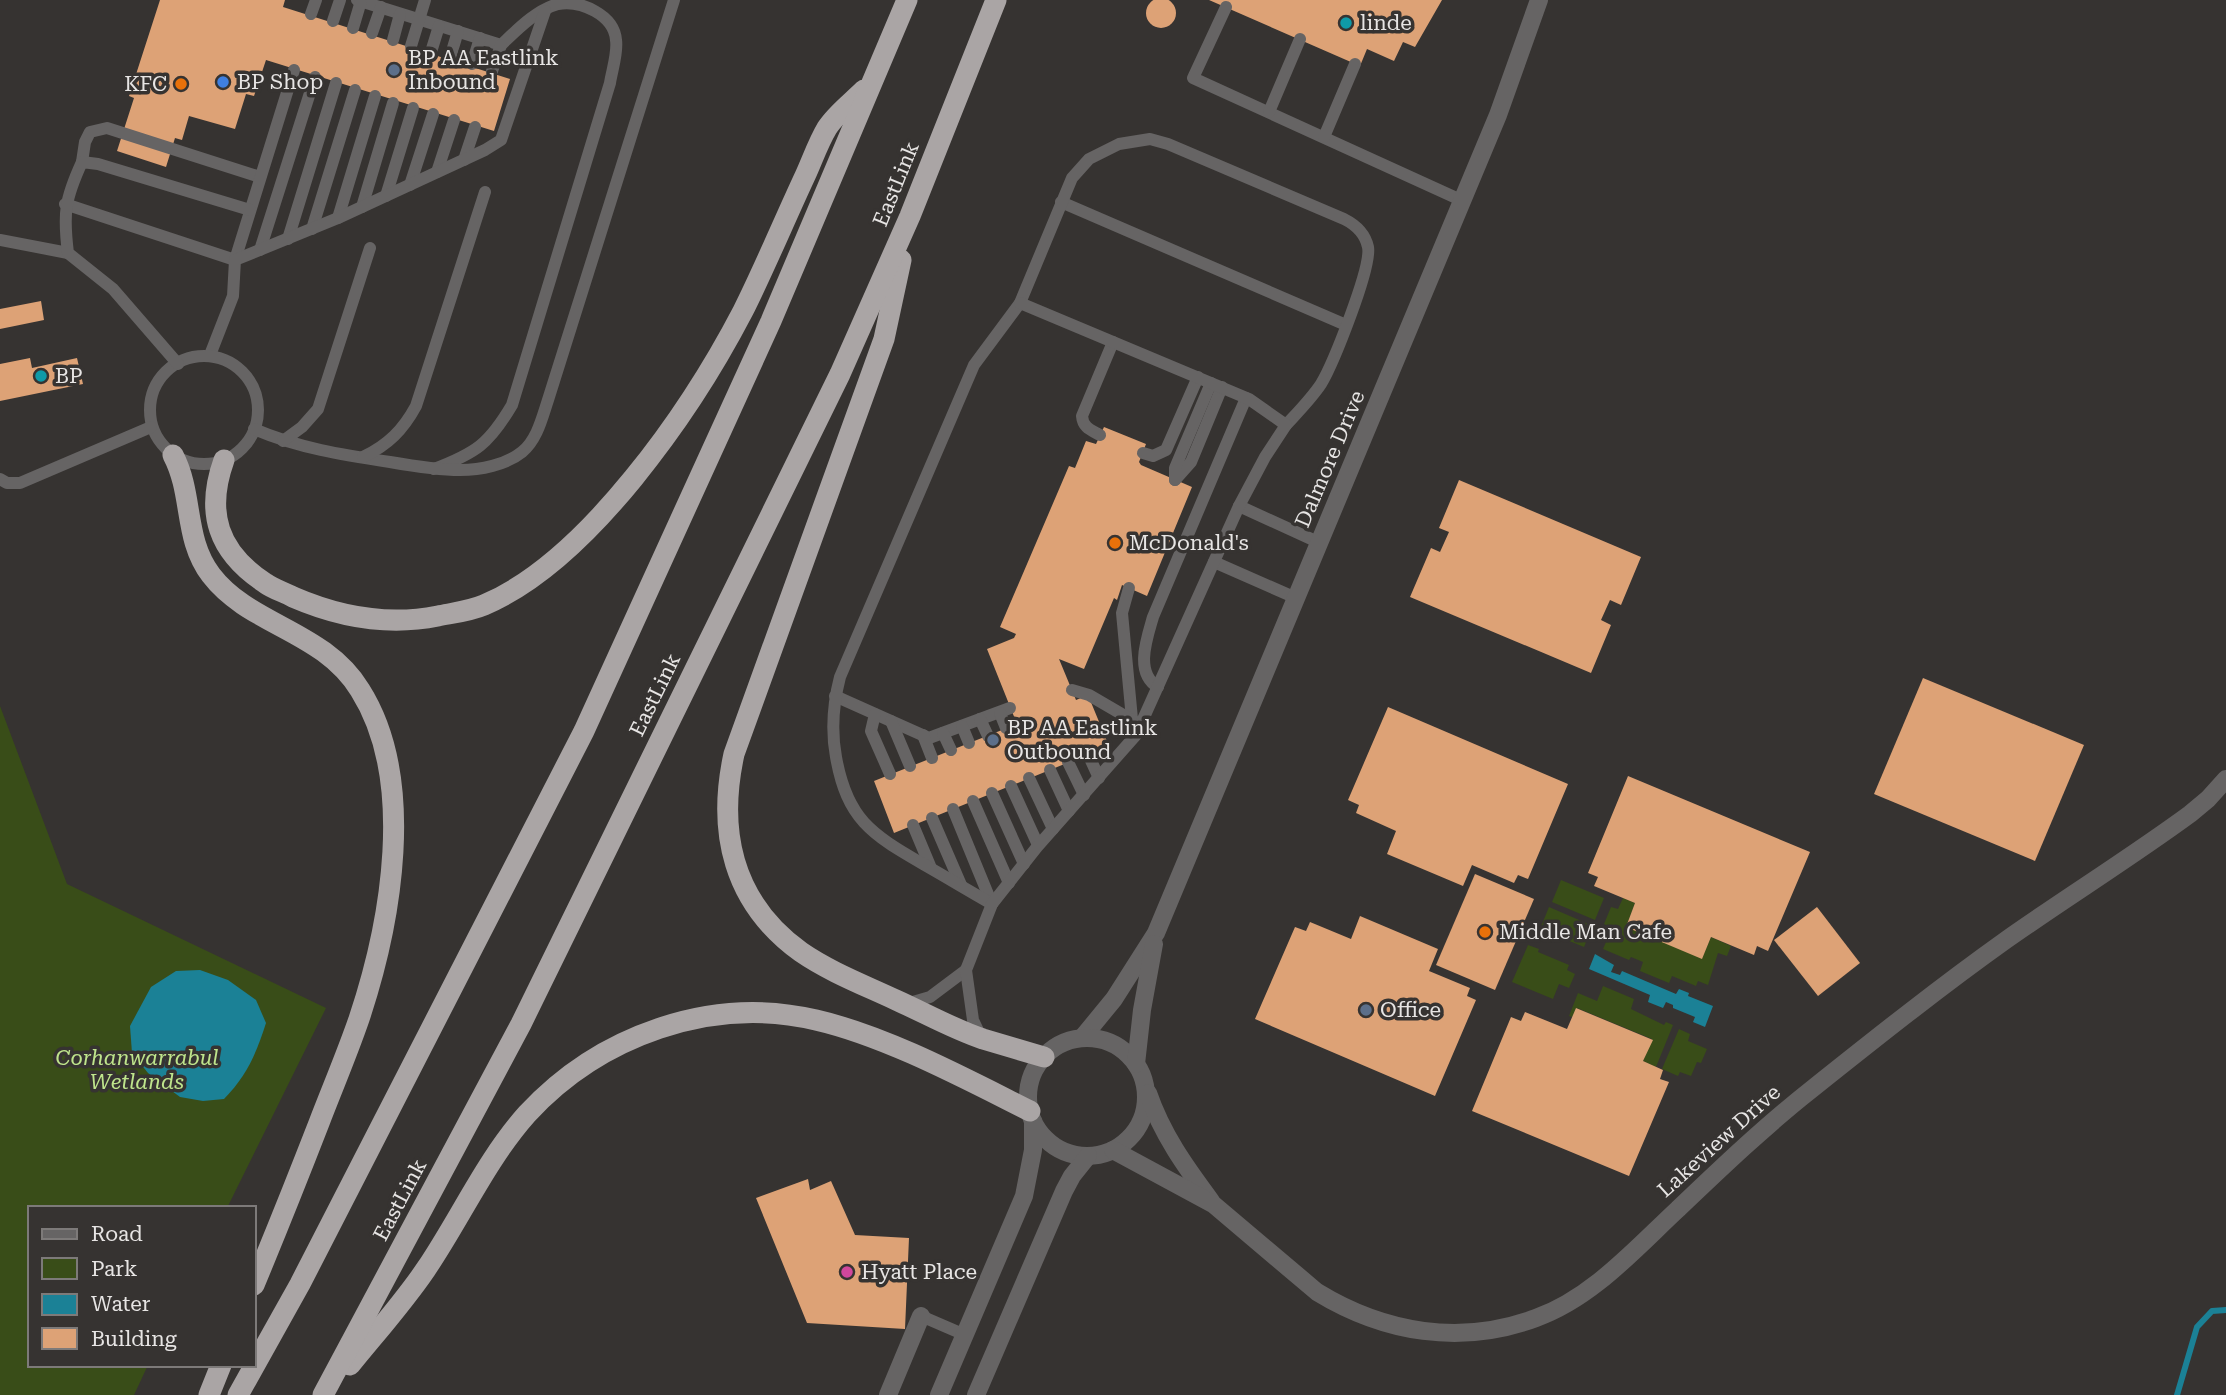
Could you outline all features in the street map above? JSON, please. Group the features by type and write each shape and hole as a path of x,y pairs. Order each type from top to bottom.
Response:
{"highway":[{"path":"256,1363 300,1284 584,731 771,321 907,0"},
{"name":"EastLink","path":"325,1395 521,1024 840,374 909,216 996,0"},
{"path":"224,460 217,480 214,511 225,542 238,563 267,585 344,615 382,621 419,620 451,614 482,606 504,595 558,558 589,527 646,461 692,398 743,312 828,127 875,78"},
{"path":"909,216 884,339 741,731 729,778 727,818 734,864 768,921 800,951 824,966 982,1038 1044,1057"},
{"path":"173,455 186,488 189,521 197,548 210,574 227,593 248,608 303,636 339,664 359,687 376,718 392,779 393,829 381,941 359,1019 256,1280"},
{"path":"325,1395 425,1271 497,1155 528,1113 588,1063 611,1048 648,1032 695,1018 722,1015 751,1013 815,1019 881,1041 1032,1116"},
{"path":"209,1395 220,1367"},
{"path":"238,1395 254,1367"}],"street":[{"name":"Dalmore Drive","path":"1082,1038 1114,999 1156,933 1463,201 1498,115 1539,0"},
{"name":"Lakeview Drive","path":"1113,1150 1213,1204 1317,1292 1336,1304 1379,1322 1424,1332 1462,1334 1536,1318 1576,1298 1604,1277 1728,1161 1812,1090 2004,942 2190,814 2226,779"},
{"name":"Dalmore Drive","path":"1136,1064 1142,1010 1156,933"},
{"path":"939,1395 1024,1196 1033,1150 1030,1082 1035,1069 1044,1057 1061,1044 1082,1038 1098,1039 1125,1052 1136,1064 1145,1084 1145,1108 1137,1130 1126,1142 1113,1150 1088,1156 1071,1154 1055,1147 1042,1135 1032,1116"},
{"name":"Lakeview Drive","path":"1145,1084 1157,1120 1173,1149 1213,1204"},
{"path":"976,1395 1064,1191 1088,1156"},
{"path":"892,1394 921,1316"}],"lane":[{"path":"311,14 316,0"},
{"path":"333,21 340,0"},
{"path":"411,46 425,0"},
{"path":"254,429 283,441 329,453 461,470 506,461 531,444 548,400 674,0"},
{"path":"353,28 364,1 501,45"},
{"path":"433,468 472,452 497,431 512,405 610,83 616,40 611,24 600,13 583,5 558,4 545,10 501,45 492,71"},
{"path":"372,33 380,7"},
{"path":"1226,7 1194,78 1463,201"},
{"path":"65,204 235,260 288,239 464,160 501,140 545,10"},
{"path":"393,40 400,13"},
{"path":"431,52 439,26"},
{"path":"450,58 458,32"},
{"path":"472,64 480,38"},
{"path":"1269,112 1300,39"},
{"path":"1324,137 1355,64"},
{"path":"210,355 233,296 235,260 294,70"},
{"path":"260,250 315,77"},
{"path":"288,239 336,83"},
{"path":"312,229 355,90"},
{"path":"338,218 375,96"},
{"path":"362,207 393,103"},
{"path":"386,196 413,108"},
{"path":"410,185 433,114"},
{"path":"438,172 454,120"},
{"path":"464,160 475,127"},
{"path":"68,253 65,204 82,162 85,142 90,132 107,128 260,177"},
{"path":"982,1038 973,1020 966,970 992,904 1038,845 1130,744 1137,722 1158,687 1239,506 1265,457 1286,425 1321,384 1331,365 1367,265 1368,256 1361,232 1344,219 1168,144 1150,139 1119,144 1089,159 1072,178 1020,303 974,365 840,677 835,696 835,749 851,806 871,831 883,840 992,904"},
{"path":"82,162 98,164 250,210"},
{"path":"362,458 388,443 406,424 416,406 485,192"},
{"path":"1061,202 1346,325"},
{"path":"0,240 68,253 113,289 178,363"},
{"path":"283,441 302,427 318,409 370,248"},
{"path":"1020,303 1247,398 1286,425"},
{"path":"1100,435 1084,425 1082,416 1114,342"},
{"path":"210,355 229,361 244,374 254,390 258,410 254,429 242,448 224,460 206,464 189,463 173,455 160,443 151,427 150,410 154,393 162,379 178,363 191,356 210,355"},
{"path":"1143,453 1153,456 1166,450 1198,377"},
{"path":"1175,480 1191,462 1217,385"},
{"path":"1158,687 1147,678 1144,659 1145,643 1153,617 1247,398"},
{"path":"0,479 20,483 151,427"},
{"path":"1239,506 1320,543"},
{"path":"1214,562 1297,598"},
{"path":"1129,588 1122,612 1137,722"},
{"path":"1072,690 1090,695 1137,722"},
{"path":"835,696 929,738 1005,710 1006,728"},
{"path":"875,714 871,731 890,774"},
{"path":"981,719 988,736"},
{"path":"891,721 910,766"},
{"path":"962,726 970,743"},
{"path":"943,733 951,750"},
{"path":"923,736 932,758"},
{"path":"1088,754 1099,778"},
{"path":"1068,762 1084,795"},
{"path":"1050,770 1069,811"},
{"path":"1029,778 1053,829"},
{"path":"1011,786 1038,845"},
{"path":"992,793 1024,864"},
{"path":"973,801 1009,883"},
{"path":"953,809 992,904"},
{"path":"932,818 961,886"},
{"path":"913,825 931,869"},
{"path":"905,1004 930,997 966,970"},
{"path":"921,1316 965,1335"}],"green space":[{"name":"Corhanwarrabul Wetlands","path":"0,706 67,884 326,1008 228,1206 28,1206 28,1367 147,1367 134,1395 0,1395"},
{"path":"1561,880 1604,898 1595,920 1552,902"},
{"path":"1623,898 1635,903 1626,927 1702,958 1711,937 1731,946 1727,956 1718,953 1708,985 1698,981 1696,986 1672,976 1669,983 1640,971 1643,962 1631,957 1629,960 1603,949 1612,928 1604,924 1611,907 1618,909"},
{"path":"1549,907 1593,926 1584,947 1540,929"},
{"path":"1528,945 1569,965 1567,970 1575,974 1569,988 1559,984 1553,999 1512,982"},
{"path":"1603,986 1634,999 1631,1009 1664,1025 1666,1022 1673,1025 1656,1067 1643,1061 1652,1039 1577,1008 1572,1017 1569,1016 1578,993 1597,1001"},
{"path":"1679,1029 1690,1034 1688,1041 1707,1049 1691,1076 1680,1072 1678,1076 1662,1069"}],"water":[{"path":"1595,954 1614,965 1611,972 1620,975 1622,971 1676,994 1679,989 1689,993 1688,996 1713,1006 1705,1027 1693,1022 1695,1017 1673,1008 1673,1005 1666,1002 1663,1008 1648,1002 1650,995 1589,969"},
{"path":"200,970 228,980 256,1000 266,1023 250,1064 224,1099 203,1101 180,1097 148,1073 132,1053 130,1026 151,987 176,971"}],"building":[{"path":"1155,-1 1167,-1 1175,7 1175,19 1167,27 1155,27 1147,19 1147,7"},
{"path":"160,0 285,0 283,7 510,79 494,131 266,60 254,96 246,94 235,129 189,116 182,140 175,138 166,167 117,151 134,98 129,96"},
{"name":"linde","path":"1209,0 1442,0 1415,47 1403,42 1394,61 1367,49 1360,66"},
{"name":"BP","path":"41,301 44,320 0,329 0,309"},
{"name":"BP","path":"30,358 32,368 77,358 83,384 0,401 0,364"},
{"path":"1104,427 1146,444 1139,462 1141,465 1192,487 1147,596 1122,585 1084,669 1059,659 1076,700 1088,695 1109,746 894,833 874,781 1017,724 987,649 1014,638 1016,634 1000,627 1069,466 1075,468 1086,441 1096,444"},
{"path":"1459,480 1641,557 1621,605 1610,600 1601,620 1611,625 1591,673 1410,597 1431,548 1440,552 1449,532 1439,528"},
{"path":"1923,678 2084,745 2035,861 1874,794"},
{"path":"1388,707 1568,784 1528,879 1518,875 1514,883 1472,865 1463,886 1387,854 1396,831 1356,813 1359,805 1348,800"},
{"path":"1628,776 1810,852 1768,951 1757,946 1754,955 1711,937 1702,959 1626,927 1635,903 1594,886 1598,877 1588,873"},
{"name":"Middle Man Cafe","path":"1475,874 1534,899 1495,990 1436,965"},
{"path":"1817,907 1860,963 1818,996 1774,940"},
{"name":"Office","path":"1360,916 1438,949 1429,971 1470,988 1467,996 1476,1000 1435,1096 1255,1019 1295,927 1306,931 1310,922 1351,939"},
{"path":"1576,1008 1653,1040 1643,1061 1663,1070 1660,1079 1669,1082 1629,1176 1472,1111 1511,1017 1521,1021 1525,1012 1567,1029"},
{"name":"Hyatt Place","path":"808,1179 810,1190 831,1181 855,1235 909,1238 905,1329 807,1323 756,1198"}],"waterway":[{"path":"2177,1395 2197,1327 2212,1311 2226,1310"}],"place":[{"name":"linde","path":"1346,23"},
{"name":"BP AA Eastlink Inbound","path":"394,70"},
{"name":"BP Shop","path":"223,82"},
{"name":"KFC","path":"181,84"},
{"name":"BP","path":"41,376"},
{"name":"McDonald's","path":"1115,543"},
{"name":"BP AA Eastlink Outbound","path":"993,740"},
{"name":"Middle Man Cafe","path":"1485,932"},
{"name":"Office","path":"1366,1010"},
{"name":"Hyatt Place","path":"847,1272"}]}
